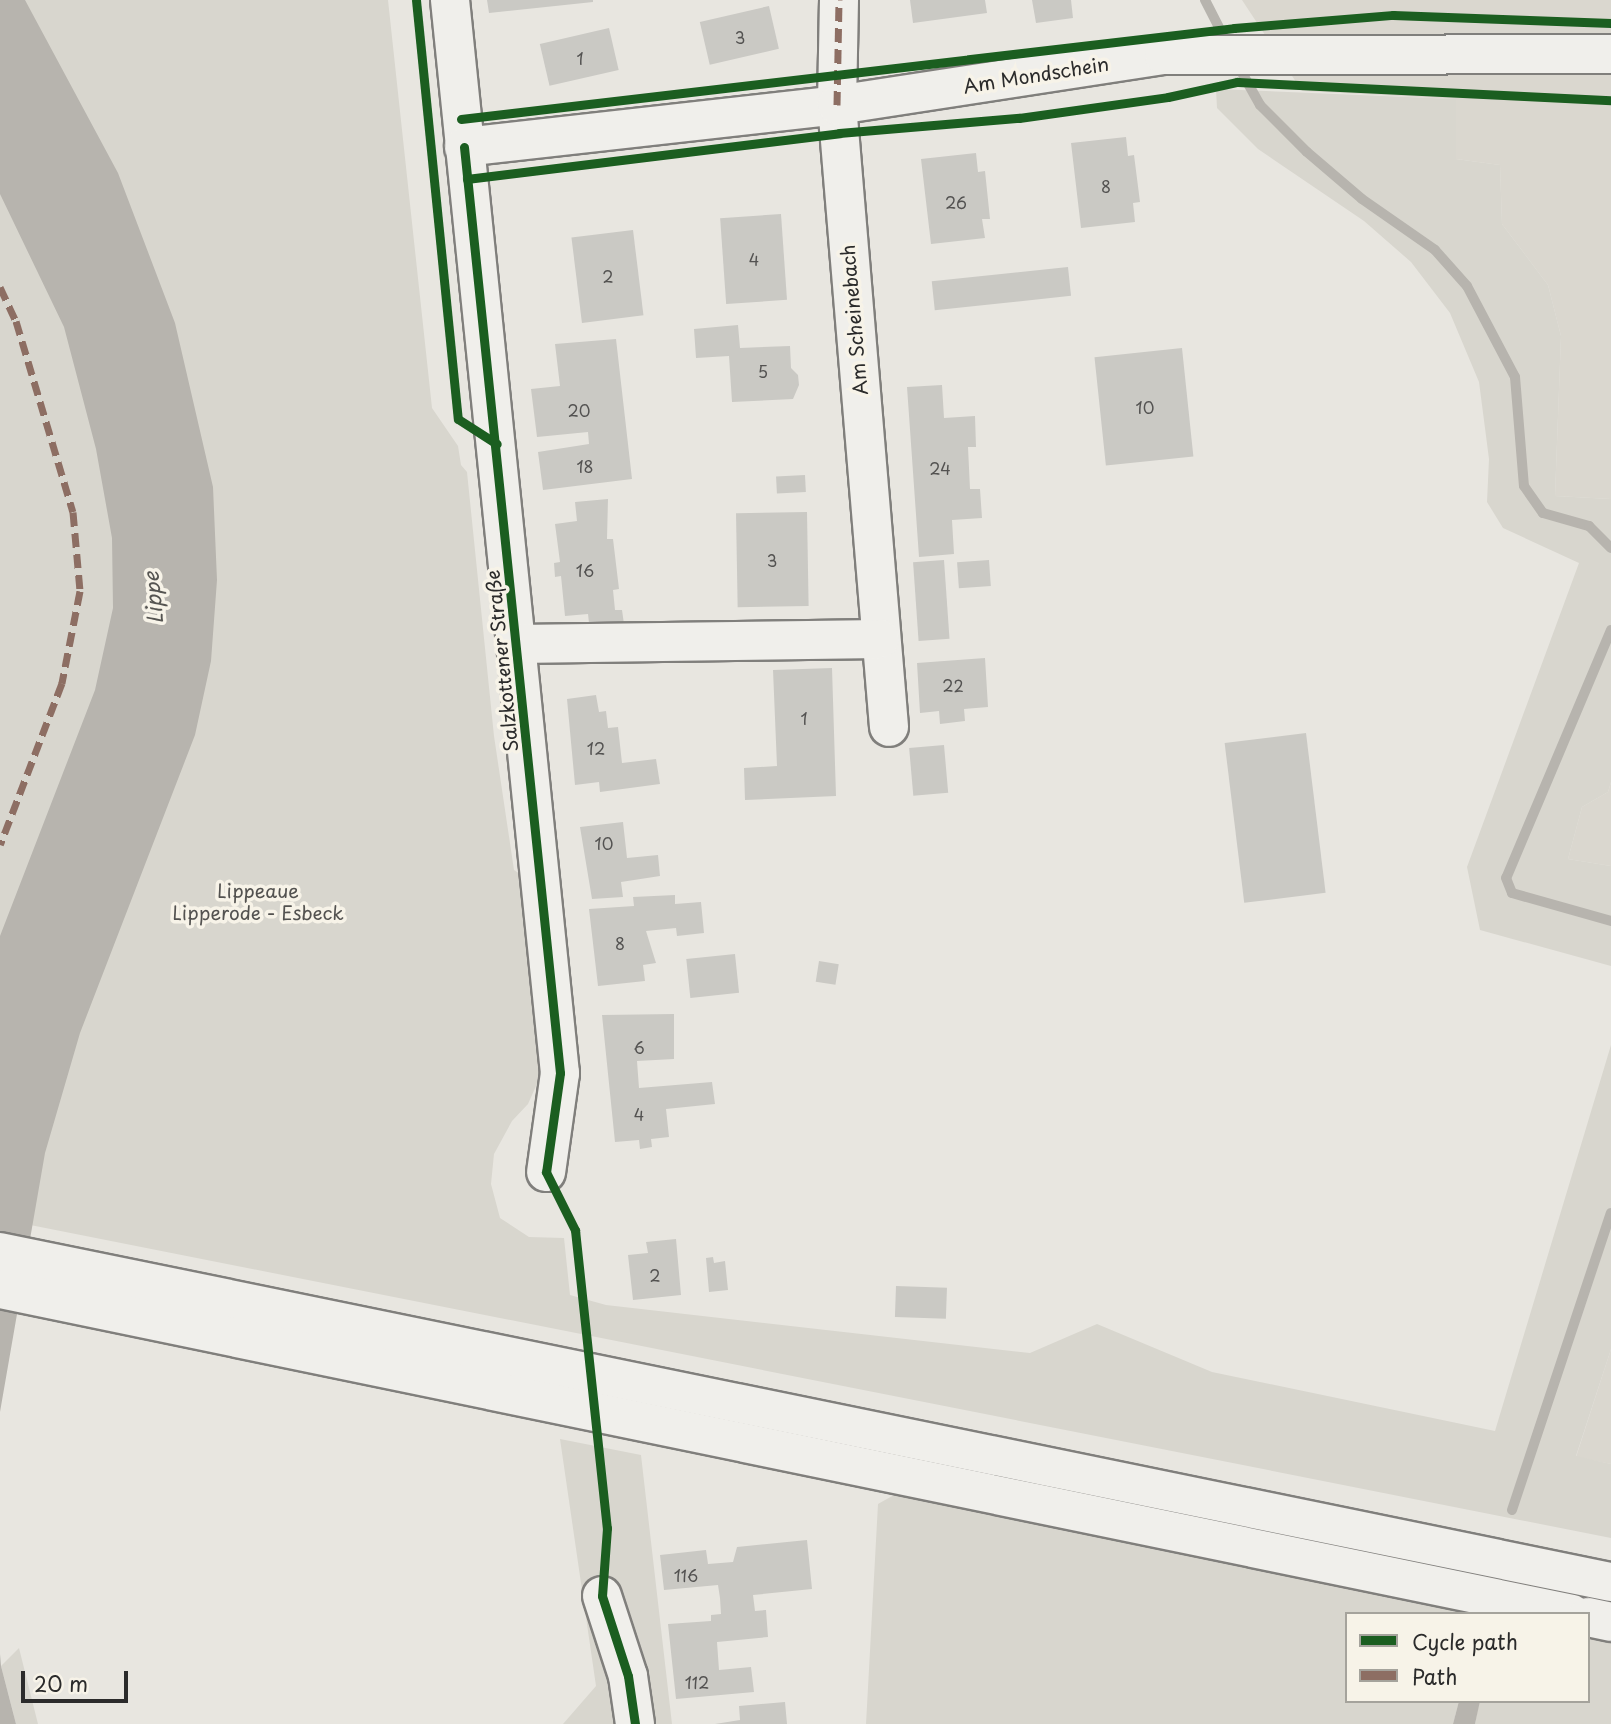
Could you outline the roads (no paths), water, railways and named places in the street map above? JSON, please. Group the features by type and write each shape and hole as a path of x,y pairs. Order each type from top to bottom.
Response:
{"main road":[{"name":"Salzkottener Straße","path":"450,0 560,1073 546,1172"},
{"name":"Am Scheinebach","path":"839,0 837,105 889,727"},
{"name":"Am Mondschein","path":"464,147 837,105 1164,55 1611,54"},
{"path":"518,644 880,639"},
{"path":"0,1252 226,1317 1563,1612"},
{"path":"0,1289 226,1317 1611,1582"},
{"path":"602,1596 628,1676 635,1724"},
{"path":"1590,1617 1611,1622"}],"water":[{"name":"Lippe","path":"0,0 25,0 118,173 175,323 213,487 217,580 211,661 195,735 80,1033 45,1153 0,1412 0,936 95,690 113,608 112,538 96,449 64,327 0,194"},
{"path":"0,1654 1,1666 16,1724 0,1724"},
{"path":"1458,1703 1480,1703 1475,1724 1453,1724"}],"waterway":[{"path":"1205,0 1229,47"},
{"path":"1236,62 1260,105 1307,152 1362,199 1435,250 1467,286 1515,377 1524,486 1543,513 1589,526 1611,548"},
{"path":"1611,630 1506,878 1512,893 1611,921"},
{"path":"1512,1510 1611,1213"}],"park label":[{"name":"Lippeaue Lipperode - Esbeck","path":"258,902"}]}
